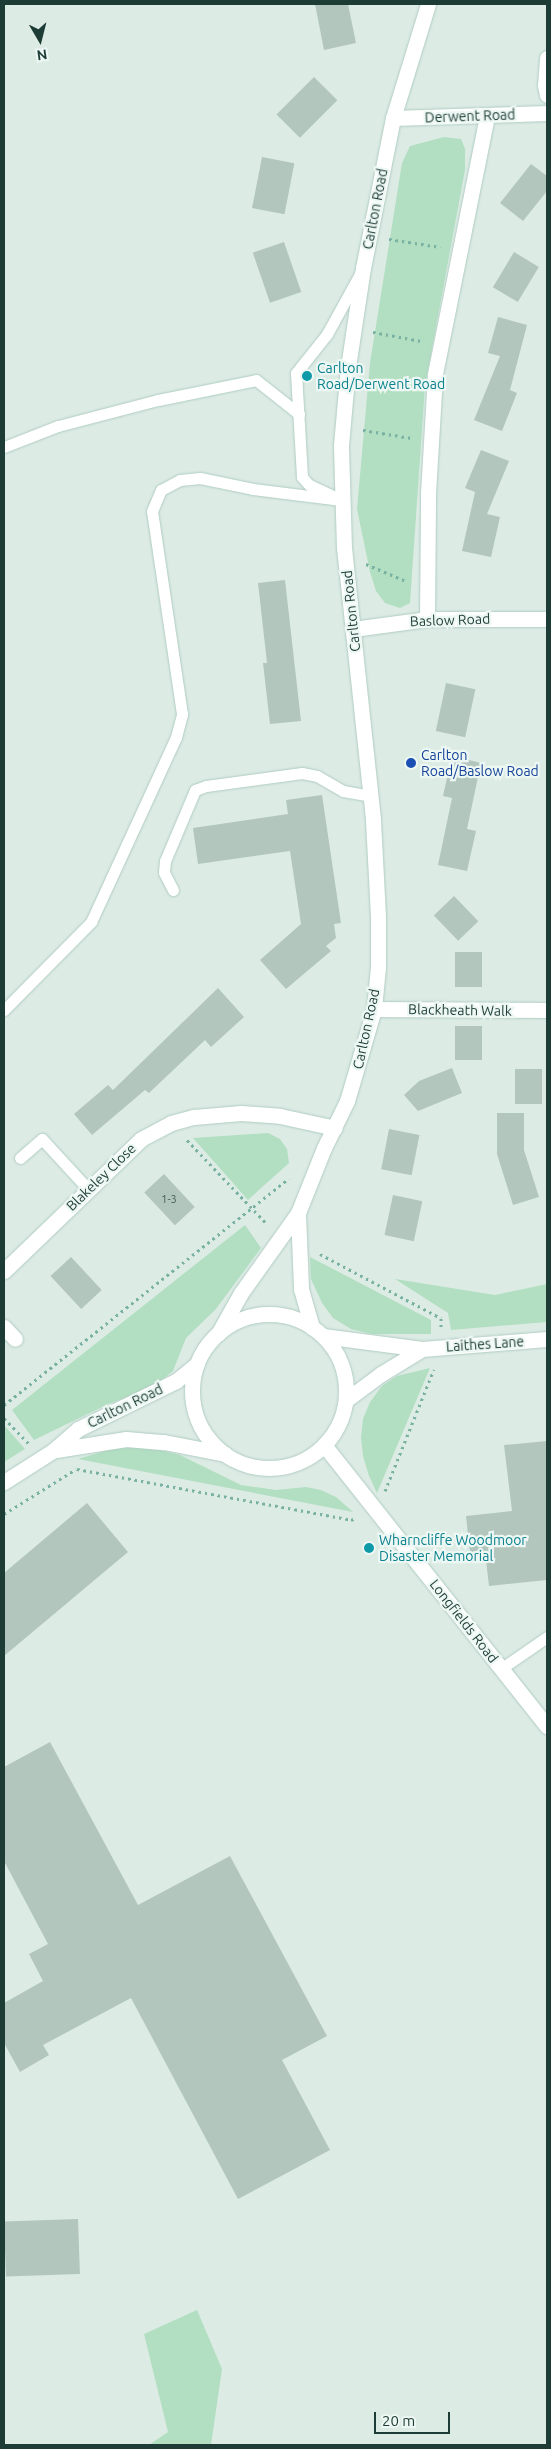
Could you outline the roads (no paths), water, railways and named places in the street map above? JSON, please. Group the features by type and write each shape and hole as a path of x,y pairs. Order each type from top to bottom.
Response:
{"main road":[{"name":"Carlton Road","path":"218,1334 241,1293 298,1213 356,1074 374,1009 378,967 378,916 371,796 345,555 342,500 343,427 348,367 370,235 394,118 428,4"},
{"path":"547,58 545,85 547,95"},
{"name":"Derwent Road","path":"394,118 547,114"},
{"path":"427,619 431,441 435,374 487,116"},
{"name":"Baslow Road","path":"353,629 427,619 547,618"},
{"name":"Blackheath Walk","path":"374,1009 547,1010"},
{"name":"Blakeley Close","path":"4,1270 141,1139 171,1124 194,1117 241,1113 280,1116 335,1128"},
{"name":"Carlton Road","path":"298,1213 301,1289 318,1331"},
{"path":"264,1314 289,1317 318,1331 339,1359 346,1386 346,1400 342,1417 335,1432 324,1445 307,1458 287,1466 265,1468 244,1464 225,1454 210,1440 199,1423 193,1404 193,1384 197,1364 209,1343 218,1334 239,1320 264,1314"},
{"path":"4,1327 15,1339"},
{"name":"Laithes Lane","path":"318,1331 422,1349 547,1339"},
{"name":"Laithes Lane","path":"346,1400 381,1374 422,1349"},
{"name":"Carlton Road","path":"4,1482 48,1454 78,1429 176,1381 197,1364"},
{"name":"Carlton Road","path":"48,1454 126,1439 164,1442 225,1454"},
{"name":"Longfields Road","path":"324,1445 547,1726"}],"lane":[{"path":"342,500 309,485 302,477 296,373 327,334 364,268"},
{"path":"4,446 58,426 158,400 256,380 299,414"},
{"path":"4,1009 91,922 176,737 182,714 152,512 161,490 180,480 200,478 253,490 342,500"},
{"path":"173,890 164,872 165,861 195,790 206,786 302,773 317,776 343,791 371,796"},
{"path":"20,1158 42,1139 88,1189"},
{"path":"502,1668 547,1637"}],"place":[{"name":"Carlton Road/Derwent Road","path":"307,376"},
{"name":"Carlton Road/Baslow Road","path":"411,763"},
{"name":"Wharncliffe Woodmoor Disaster Memorial","path":"369,1548"}]}
